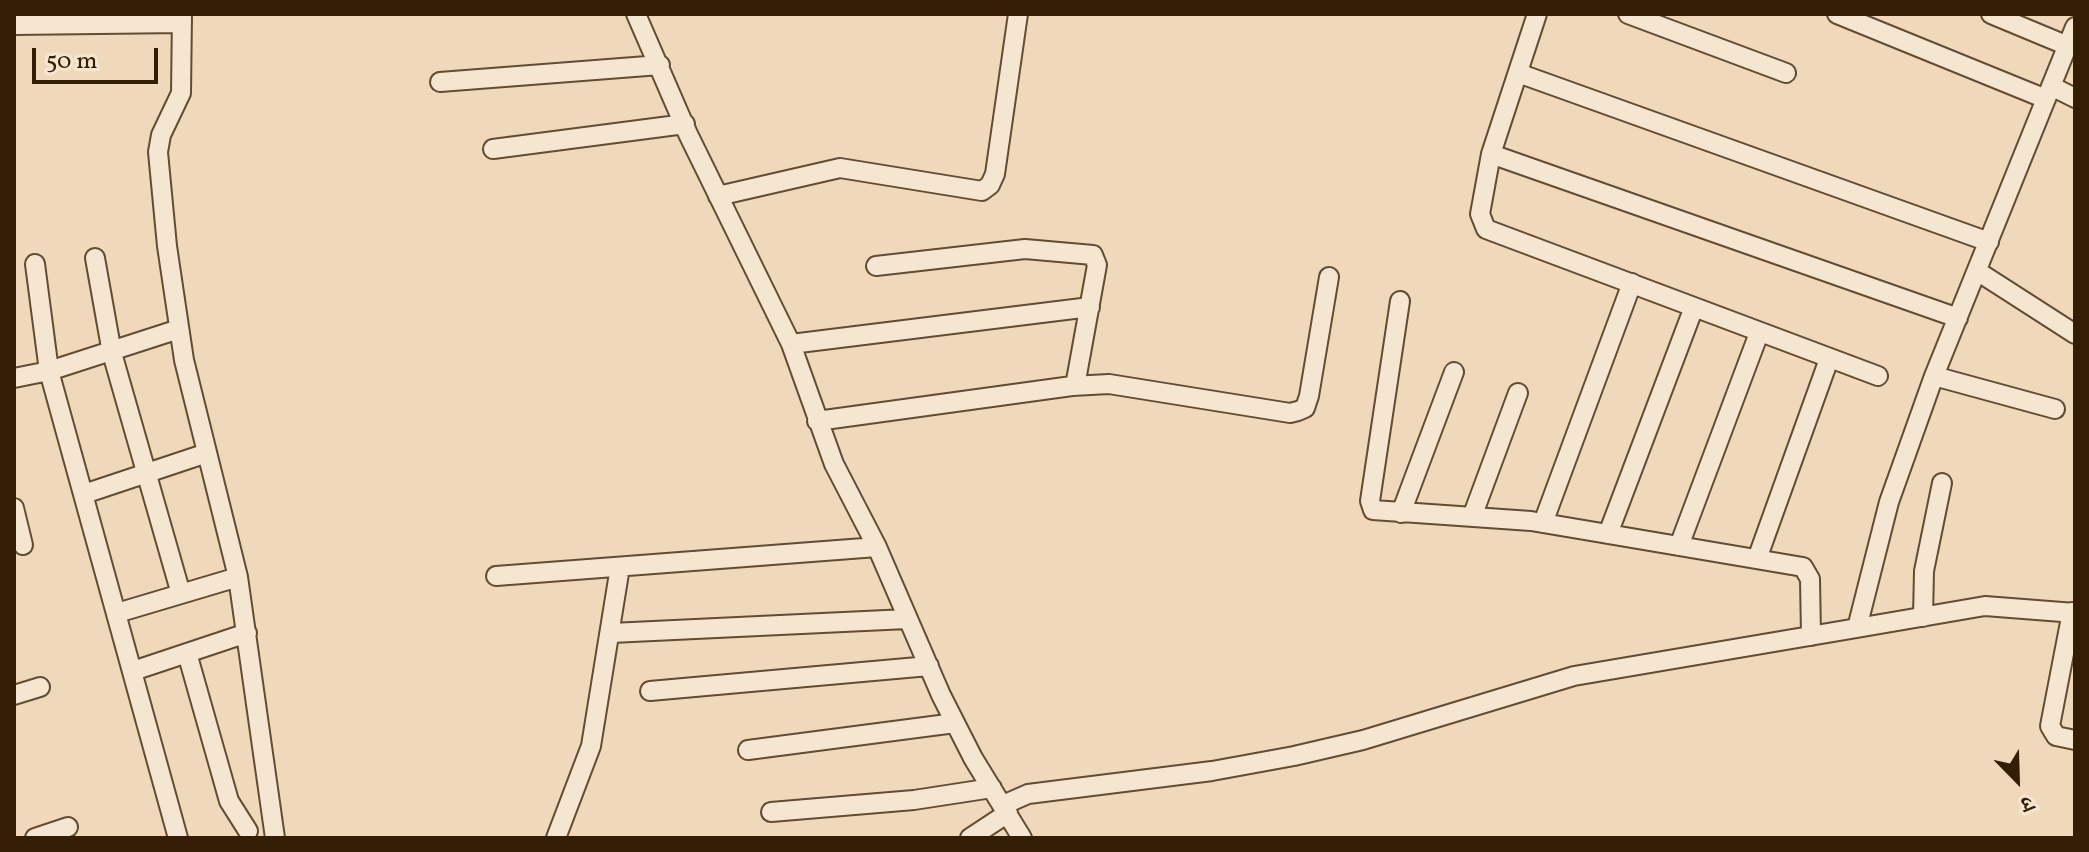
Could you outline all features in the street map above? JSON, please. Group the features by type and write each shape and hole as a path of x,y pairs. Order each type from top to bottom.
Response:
{"street":[{"path":"636,14 718,196 791,344 834,464 877,547 955,723 1022,838"},
{"path":"718,196 840,168 982,191 990,185 995,174 1018,14"},
{"path":"1537,14 1491,154 1480,214 1486,229 1878,376"},
{"path":"1628,14 1786,73"},
{"path":"1837,14 2049,92 2075,98"},
{"path":"1991,14 2068,46"},
{"path":"14,25 182,18 181,93 161,135 158,152 179,329 238,577 275,838"},
{"path":"1857,628 1889,502 1934,376 2075,27"},
{"path":"440,82 660,65"},
{"path":"1518,73 1989,242"},
{"path":"493,149 685,124"},
{"path":"1491,154 1958,318"},
{"path":"876,266 1025,249 1093,255 1097,265 1075,386"},
{"path":"95,258 112,353 181,594"},
{"path":"35,264 49,371 178,838"},
{"path":"1977,271 2075,334"},
{"path":"817,421 1109,384 1290,413 1298,411 1305,408 1309,396 1329,277"},
{"path":"1543,523 1632,283"},
{"path":"1400,301 1369,506 1378,511 1543,523 1803,567 1808,573 1811,636"},
{"path":"791,344 1090,307"},
{"path":"1608,534 1694,307"},
{"path":"14,378 112,353 179,329"},
{"path":"1679,546 1759,333"},
{"path":"1757,559 1829,359"},
{"path":"1401,513 1454,372"},
{"path":"1934,376 2055,409"},
{"path":"1472,517 1518,393"},
{"path":"84,494 207,453"},
{"path":"1923,617 1924,571 1942,483"},
{"path":"14,508 16,527 23,545"},
{"path":"496,576 877,547"},
{"path":"556,838 591,746 620,567"},
{"path":"117,613 238,577"},
{"path":"970,838 1005,809 1041,792 1212,771 1294,756 1363,740 1574,676 1985,606 2074,613 2050,726 2056,736 2075,740"},
{"path":"611,633 907,619"},
{"path":"133,671 247,633"},
{"path":"187,653 229,801 245,835 270,805"},
{"path":"650,691 929,666"},
{"path":"14,695 40,687"},
{"path":"748,750 955,723"},
{"path":"771,812 914,800 992,788"},
{"path":"35,838 68,827"}]}
